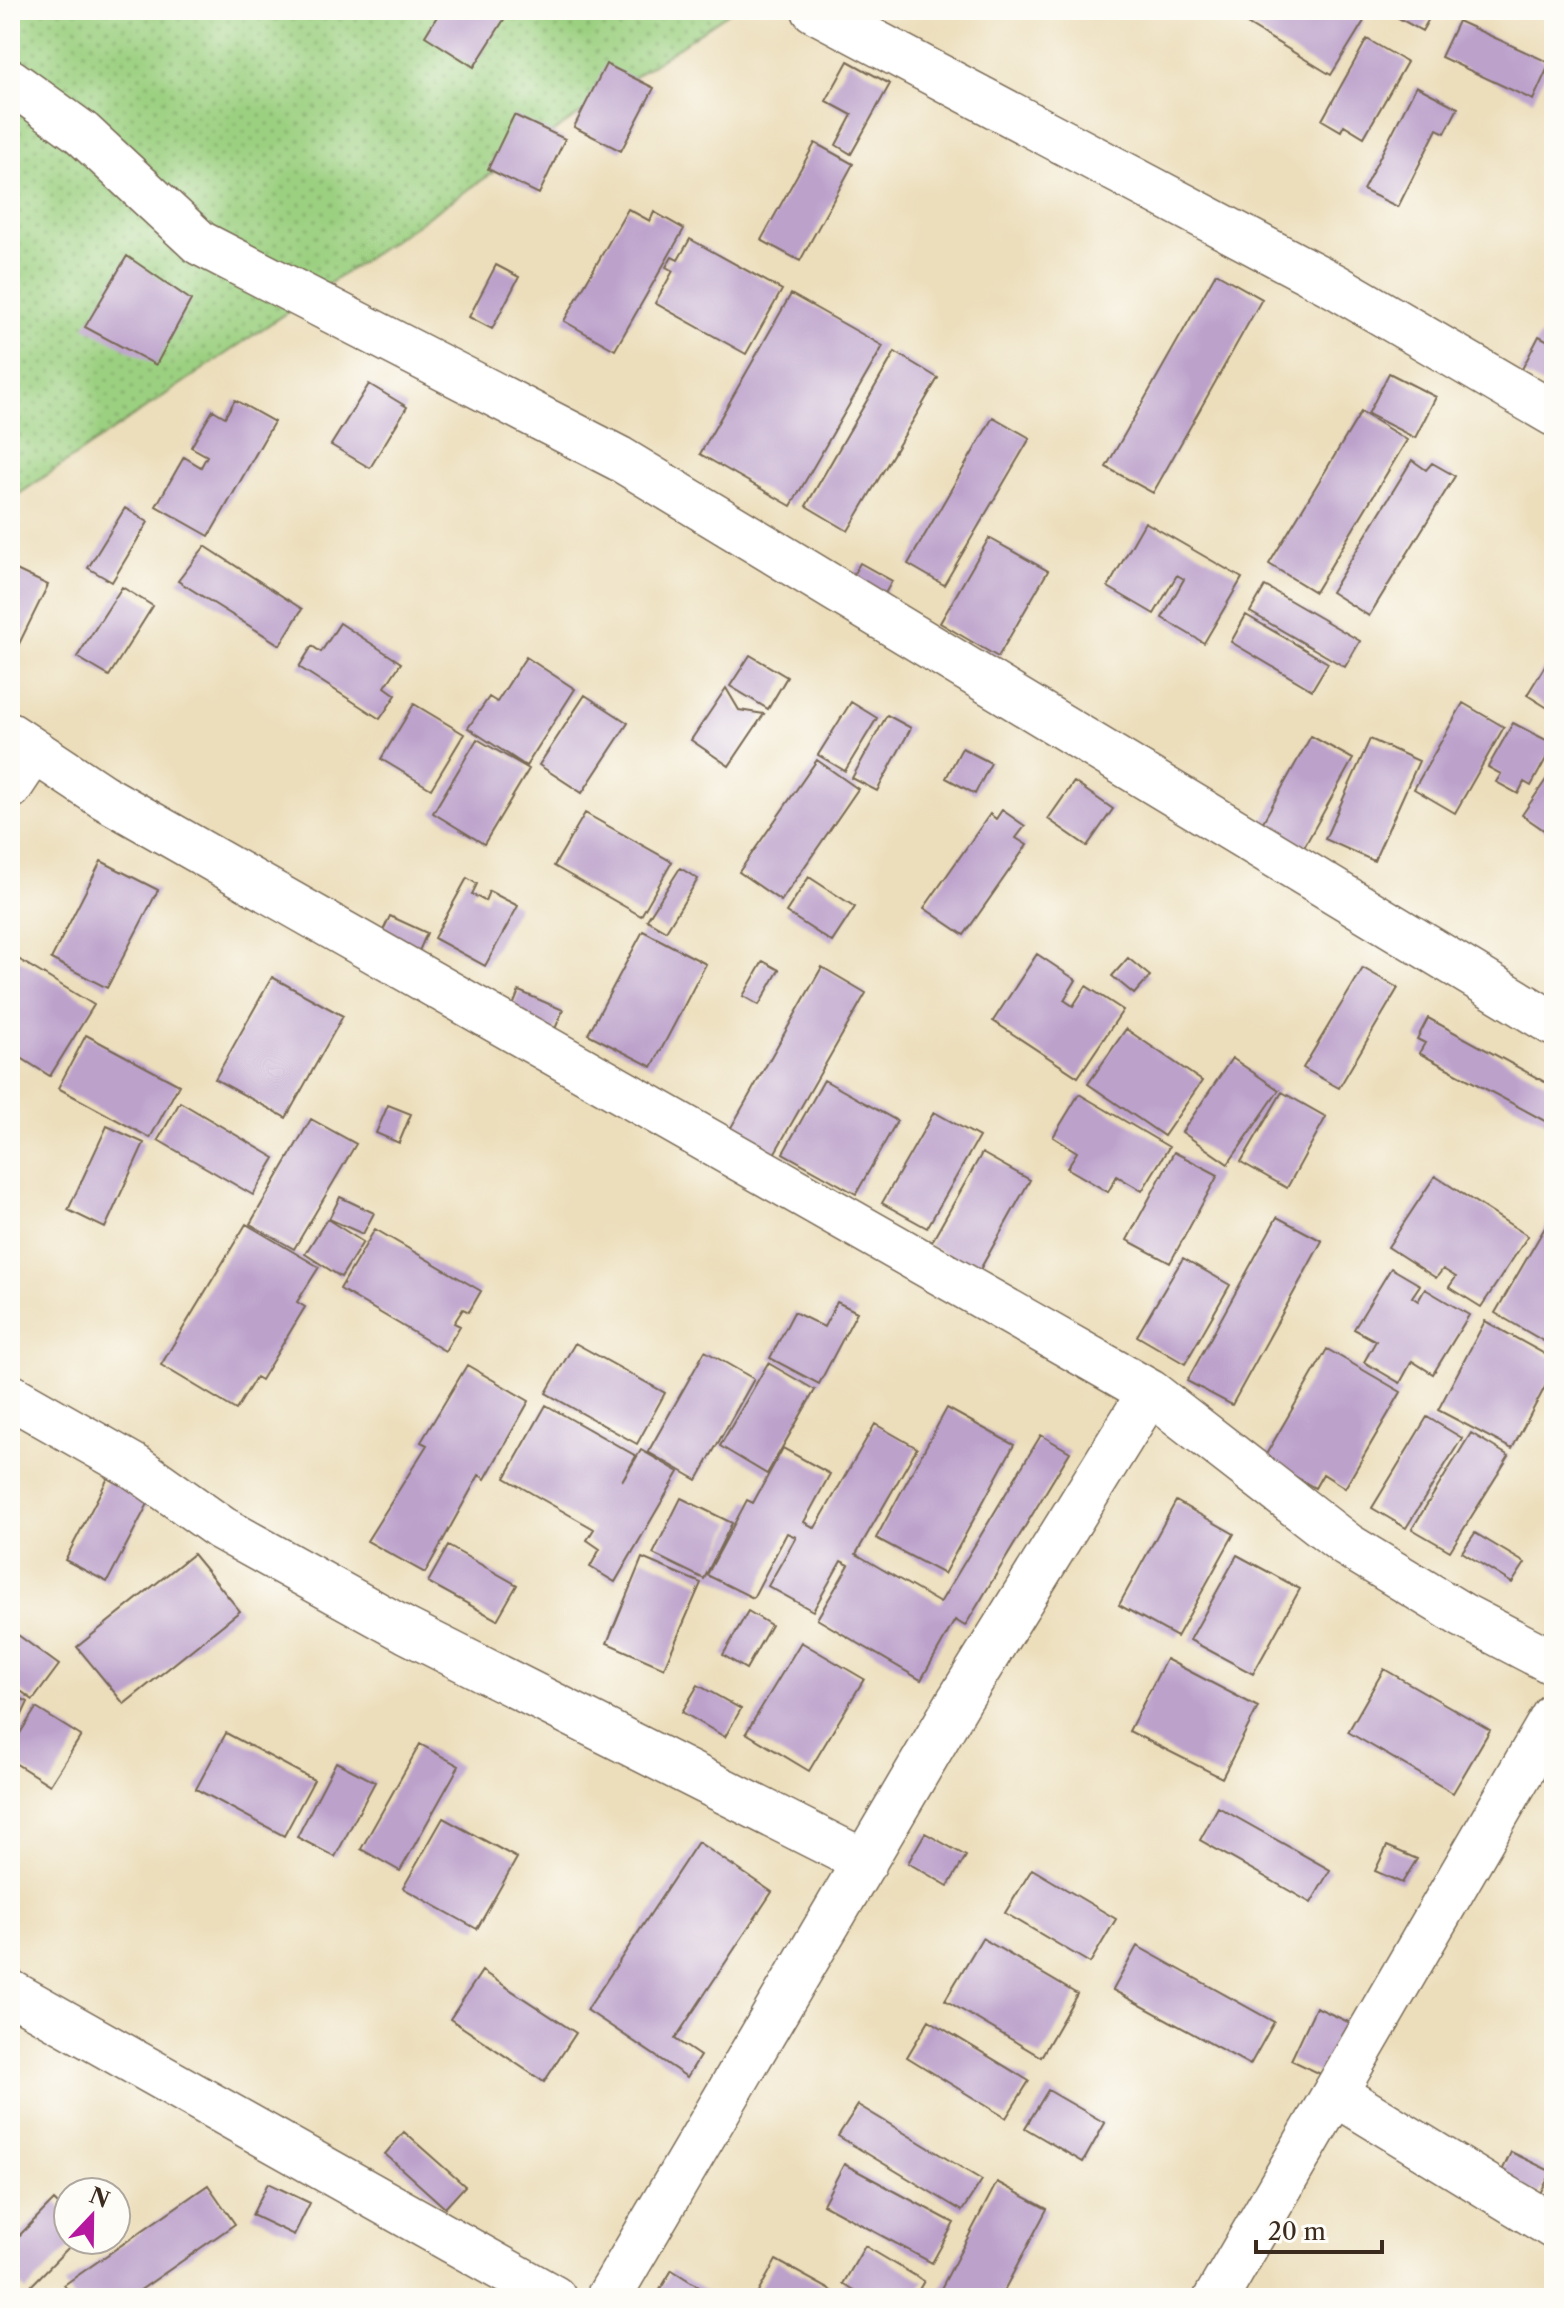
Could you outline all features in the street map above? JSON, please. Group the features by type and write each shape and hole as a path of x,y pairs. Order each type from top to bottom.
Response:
{"street":[{"path":"814,10 1335,286 1554,414"},
{"path":"10,81 82,133 200,243 620,459 1554,1024"},
{"path":"10,787 22,743 116,804 1150,1392 1347,1545 1462,1615 1554,1663"},
{"path":"608,2298 976,1672 1150,1392"},
{"path":"10,1396 135,1467 221,1528 407,1631 865,1862"},
{"path":"1216,2298 1554,1715"},
{"path":"10,1992 554,2298"},
{"path":"1336,2094 1554,2227"}],"green space":[{"path":"10,10 733,10 10,500"}],"building":[{"path":"441,10 510,10 474,67 425,36"},
{"path":"1224,10 1346,10 1364,21 1331,75"},
{"path":"1384,10 1434,10 1422,31"},
{"path":"1458,21 1550,63 1533,100 1441,57"},
{"path":"1367,39 1407,62 1364,137 1344,125 1341,131 1322,120"},
{"path":"848,61 890,84 851,154 836,145 852,115 826,101"},
{"path":"606,64 654,88 621,151 574,127"},
{"path":"1416,86 1458,108 1445,133 1437,129 1398,207 1363,190"},
{"path":"514,115 565,139 539,194 488,169"},
{"path":"815,143 853,164 800,261 761,240"},
{"path":"628,209 650,221 654,212 684,229 615,350 564,321"},
{"path":"690,239 782,290 746,354 655,303 673,271 666,267 672,257 678,260"},
{"path":"127,256 191,300 156,365 85,327"},
{"path":"496,265 519,277 492,329 469,317"},
{"path":"1216,273 1262,299 1153,493 1106,467"},
{"path":"791,294 883,346 791,506 700,454"},
{"path":"1539,336 1554,344 1554,391 1520,373"},
{"path":"895,352 938,378 848,531 806,506"},
{"path":"1389,373 1436,397 1415,438 1368,414"},
{"path":"369,384 407,407 370,468 331,445"},
{"path":"235,400 274,422 209,536 156,506 184,457 201,467 207,456 191,447 213,410 225,417"},
{"path":"1361,412 1407,440 1315,592 1269,564"},
{"path":"993,417 1030,438 944,585 908,564"},
{"path":"1412,460 1426,470 1432,463 1455,476 1369,616 1331,592"},
{"path":"125,508 148,522 112,582 88,568"},
{"path":"1145,522 1242,578 1204,643 1162,618 1184,579 1177,575 1154,614 1108,587"},
{"path":"989,538 1048,571 998,657 940,623"},
{"path":"205,546 302,609 280,645 178,581"},
{"path":"860,563 892,581 877,608 845,589"},
{"path":"10,567 48,585 16,650 10,647"},
{"path":"1265,586 1360,641 1345,667 1250,612"},
{"path":"122,587 153,606 109,676 77,657"},
{"path":"1246,615 1328,663 1312,690 1231,642"},
{"path":"340,623 401,663 385,687 396,695 380,719 299,667 312,646 321,652"},
{"path":"1554,651 1554,712 1527,695"},
{"path":"750,655 787,677 768,709 730,686"},
{"path":"526,657 575,689 526,766 468,728 489,697 497,702"},
{"path":"726,688 739,710 764,714 729,766 691,740"},
{"path":"585,695 628,723 582,793 539,765"},
{"path":"851,702 877,718 845,771 818,755"},
{"path":"1463,703 1504,727 1455,813 1414,789"},
{"path":"414,704 464,734 431,789 381,759"},
{"path":"887,715 911,728 877,791 852,778"},
{"path":"1513,723 1554,744 1531,786 1524,782 1518,794 1496,782 1501,774 1488,767"},
{"path":"1311,736 1353,759 1302,851 1260,827"},
{"path":"477,739 529,769 484,844 433,813"},
{"path":"1370,739 1419,761 1374,861 1325,839"},
{"path":"962,748 991,763 975,794 946,778"},
{"path":"817,760 858,789 781,901 739,872"},
{"path":"1554,768 1554,837 1522,815"},
{"path":"1074,782 1113,809 1087,846 1048,819"},
{"path":"1002,810 1025,826 1016,838 1027,845 964,935 924,908 990,814 996,819"},
{"path":"585,813 672,862 641,916 554,866"},
{"path":"101,861 158,890 107,988 51,959"},
{"path":"680,868 698,879 666,931 647,920"},
{"path":"809,877 855,907 832,942 786,912"},
{"path":"467,878 477,884 472,894 485,901 489,891 518,906 485,966 434,938"},
{"path":"390,916 427,933 412,967 374,949"},
{"path":"643,931 706,964 652,1067 588,1034"},
{"path":"10,954 94,1005 50,1076 10,1051"},
{"path":"1037,954 1076,980 1064,1000 1073,1006 1086,986 1123,1010 1078,1077 993,1021"},
{"path":"1128,958 1150,976 1134,994 1112,976"},
{"path":"763,961 779,970 759,1005 743,996"},
{"path":"822,967 866,993 773,1156 729,1131"},
{"path":"1363,968 1398,988 1339,1088 1303,1068"},
{"path":"272,977 343,1016 286,1118 215,1079"},
{"path":"519,991 563,1010 550,1041 506,1023"},
{"path":"1428,1018 1554,1087 1554,1126 1419,1053 1425,1043 1417,1039"},
{"path":"1126,1029 1202,1081 1164,1136 1088,1084"},
{"path":"86,1035 179,1085 150,1138 58,1088"},
{"path":"1232,1058 1279,1090 1228,1164 1182,1132"},
{"path":"824,1080 897,1121 856,1194 783,1153"},
{"path":"1282,1092 1326,1117 1287,1188 1241,1162"},
{"path":"1079,1094 1169,1147 1142,1191 1117,1176 1108,1192 1067,1168 1077,1152 1053,1137"},
{"path":"180,1102 275,1158 253,1195 158,1140"},
{"path":"388,1105 411,1114 399,1143 376,1133"},
{"path":"934,1112 979,1137 927,1228 882,1203"},
{"path":"311,1119 356,1144 294,1249 250,1224"},
{"path":"107,1126 144,1143 105,1228 68,1210"},
{"path":"1174,1152 1218,1175 1170,1263 1127,1240"},
{"path":"982,1153 1030,1180 978,1273 930,1245"},
{"path":"1435,1176 1528,1236 1481,1307 1449,1287 1456,1277 1443,1269 1436,1278 1388,1247"},
{"path":"340,1197 374,1213 363,1234 329,1219"},
{"path":"1277,1217 1322,1241 1232,1405 1187,1381"},
{"path":"327,1219 363,1242 341,1277 305,1254"},
{"path":"246,1224 319,1267 297,1302 305,1307 261,1380 256,1377 236,1410 161,1365"},
{"path":"1547,1224 1554,1228 1552,1346 1495,1313"},
{"path":"375,1229 481,1291 469,1312 463,1309 454,1323 460,1326 445,1351 340,1289"},
{"path":"1183,1258 1230,1285 1185,1364 1137,1336"},
{"path":"1391,1268 1420,1285 1412,1297 1418,1301 1425,1289 1469,1315 1433,1374 1412,1361 1400,1383 1364,1362 1376,1341 1354,1329"},
{"path":"837,1302 857,1312 819,1384 770,1358 794,1312 824,1327"},
{"path":"1485,1321 1554,1359 1554,1370 1512,1449 1438,1410"},
{"path":"575,1343 665,1393 637,1444 546,1393"},
{"path":"1327,1349 1401,1392 1345,1488 1323,1474 1315,1488 1264,1458"},
{"path":"705,1351 754,1379 697,1480 648,1452"},
{"path":"768,1363 815,1390 767,1474 720,1446"},
{"path":"467,1365 529,1401 485,1479 479,1475 425,1573 367,1541 427,1445 421,1442"},
{"path":"546,1405 636,1456 622,1481 641,1450 679,1472 615,1582 590,1567 600,1549 587,1540 594,1529 505,1478"},
{"path":"947,1408 1014,1445 944,1574 876,1538"},
{"path":"1427,1417 1462,1438 1406,1528 1372,1508"},
{"path":"875,1424 917,1448 856,1554 940,1603 1041,1435 1070,1452 965,1626 955,1620 921,1680 817,1619 849,1565 841,1561 813,1611 768,1586 796,1537 787,1533 753,1598 707,1575 747,1500 753,1503 783,1448 830,1474 804,1522 815,1528"},
{"path":"1471,1433 1509,1456 1450,1551 1412,1529"},
{"path":"108,1478 150,1500 107,1582 65,1560"},
{"path":"681,1498 732,1523 704,1579 653,1554"},
{"path":"1176,1501 1234,1534 1177,1637 1119,1605"},
{"path":"1475,1533 1525,1563 1512,1583 1462,1552"},
{"path":"448,1546 517,1585 497,1620 428,1582"},
{"path":"193,1554 240,1611 124,1704 77,1647"},
{"path":"1237,1555 1300,1589 1253,1674 1190,1640"},
{"path":"642,1558 701,1583 664,1668 607,1643"},
{"path":"748,1611 771,1625 746,1669 723,1655"},
{"path":"18,1635 59,1665 33,1700 10,1683 10,1647"},
{"path":"801,1642 864,1679 809,1771 746,1733"},
{"path":"1166,1659 1258,1707 1222,1778 1129,1731"},
{"path":"1384,1669 1490,1730 1453,1793 1348,1732"},
{"path":"698,1685 741,1709 725,1737 682,1712"},
{"path":"10,1693 28,1702 14,1732 10,1730"},
{"path":"36,1708 81,1736 50,1785 10,1760 10,1749"},
{"path":"226,1733 314,1780 284,1836 196,1789"},
{"path":"420,1744 459,1766 400,1871 361,1849"},
{"path":"336,1762 375,1782 335,1857 297,1837"},
{"path":"1218,1807 1330,1870 1311,1903 1200,1840"},
{"path":"443,1818 517,1858 477,1929 403,1888"},
{"path":"925,1833 966,1856 948,1886 908,1863"},
{"path":"698,1842 772,1892 675,2039 700,2056 687,2077 587,2010"},
{"path":"1387,1846 1417,1859 1402,1883 1375,1871"},
{"path":"1032,1869 1116,1919 1090,1963 1005,1913"},
{"path":"982,1938 1077,1994 1041,2057 945,2000"},
{"path":"1137,1946 1274,2022 1250,2065 1113,1990"},
{"path":"482,1971 576,2033 544,2082 450,2019"},
{"path":"1316,2007 1355,2025 1331,2079 1291,2060"},
{"path":"929,2020 1029,2081 1006,2118 907,2057"},
{"path":"1048,2090 1105,2123 1083,2162 1025,2128"},
{"path":"858,2105 982,2180 962,2211 838,2136"},
{"path":"404,2132 465,2186 445,2208 385,2154"},
{"path":"1511,2152 1552,2172 1539,2195 1500,2175"},
{"path":"844,2164 954,2223 932,2263 823,2204"},
{"path":"997,2182 1047,2209 1000,2298 936,2298"},
{"path":"268,2183 310,2203 294,2235 252,2215"},
{"path":"208,2185 235,2224 129,2298 73,2298 64,2285 106,2256 132,2256 132,2238"},
{"path":"52,2202 52,2256 60,2256 26,2291 10,2276 10,2245"},
{"path":"865,2246 924,2281 914,2298 866,2298 843,2284"},
{"path":"776,2260 845,2298 755,2298"},
{"path":"672,2270 707,2292 703,2298 655,2298"}]}
